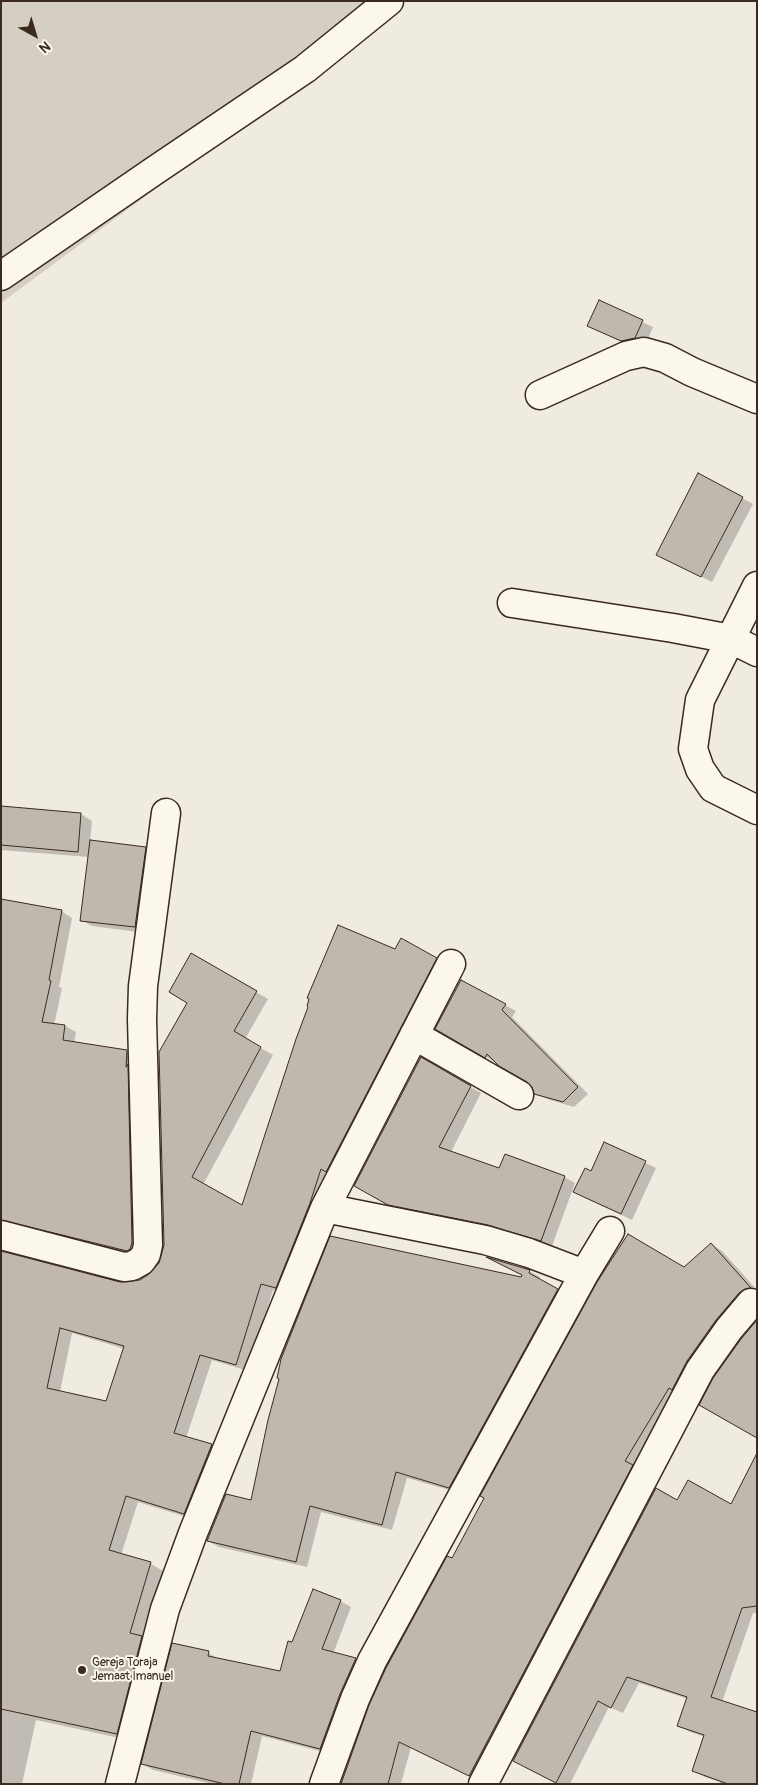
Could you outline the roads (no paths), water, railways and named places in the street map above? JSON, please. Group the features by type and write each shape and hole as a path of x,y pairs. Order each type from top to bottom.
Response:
{"street":[{"path":"1,276 154,170 305,69 389,1"},
{"path":"540,395 626,356 644,352 666,358 692,372 757,399"},
{"path":"757,586 700,700 693,749 700,769 713,788 757,810"},
{"path":"512,603 731,639 757,652"},
{"path":"1,1235 124,1267 137,1264 146,1254 148,1245 142,1019 143,986 166,813"},
{"path":"120,1784 165,1609 177,1573 325,1208 450,964"},
{"path":"414,1035 520,1095"},
{"path":"325,1208 485,1240 530,1253 584,1274"},
{"path":"324,1784 355,1699 372,1661 584,1274 610,1231"},
{"path":"483,1784 700,1370 729,1329 751,1304"}],"place":[{"name":"Gereja Toraja Jemaat Imanuel","path":"82,1670"}]}
